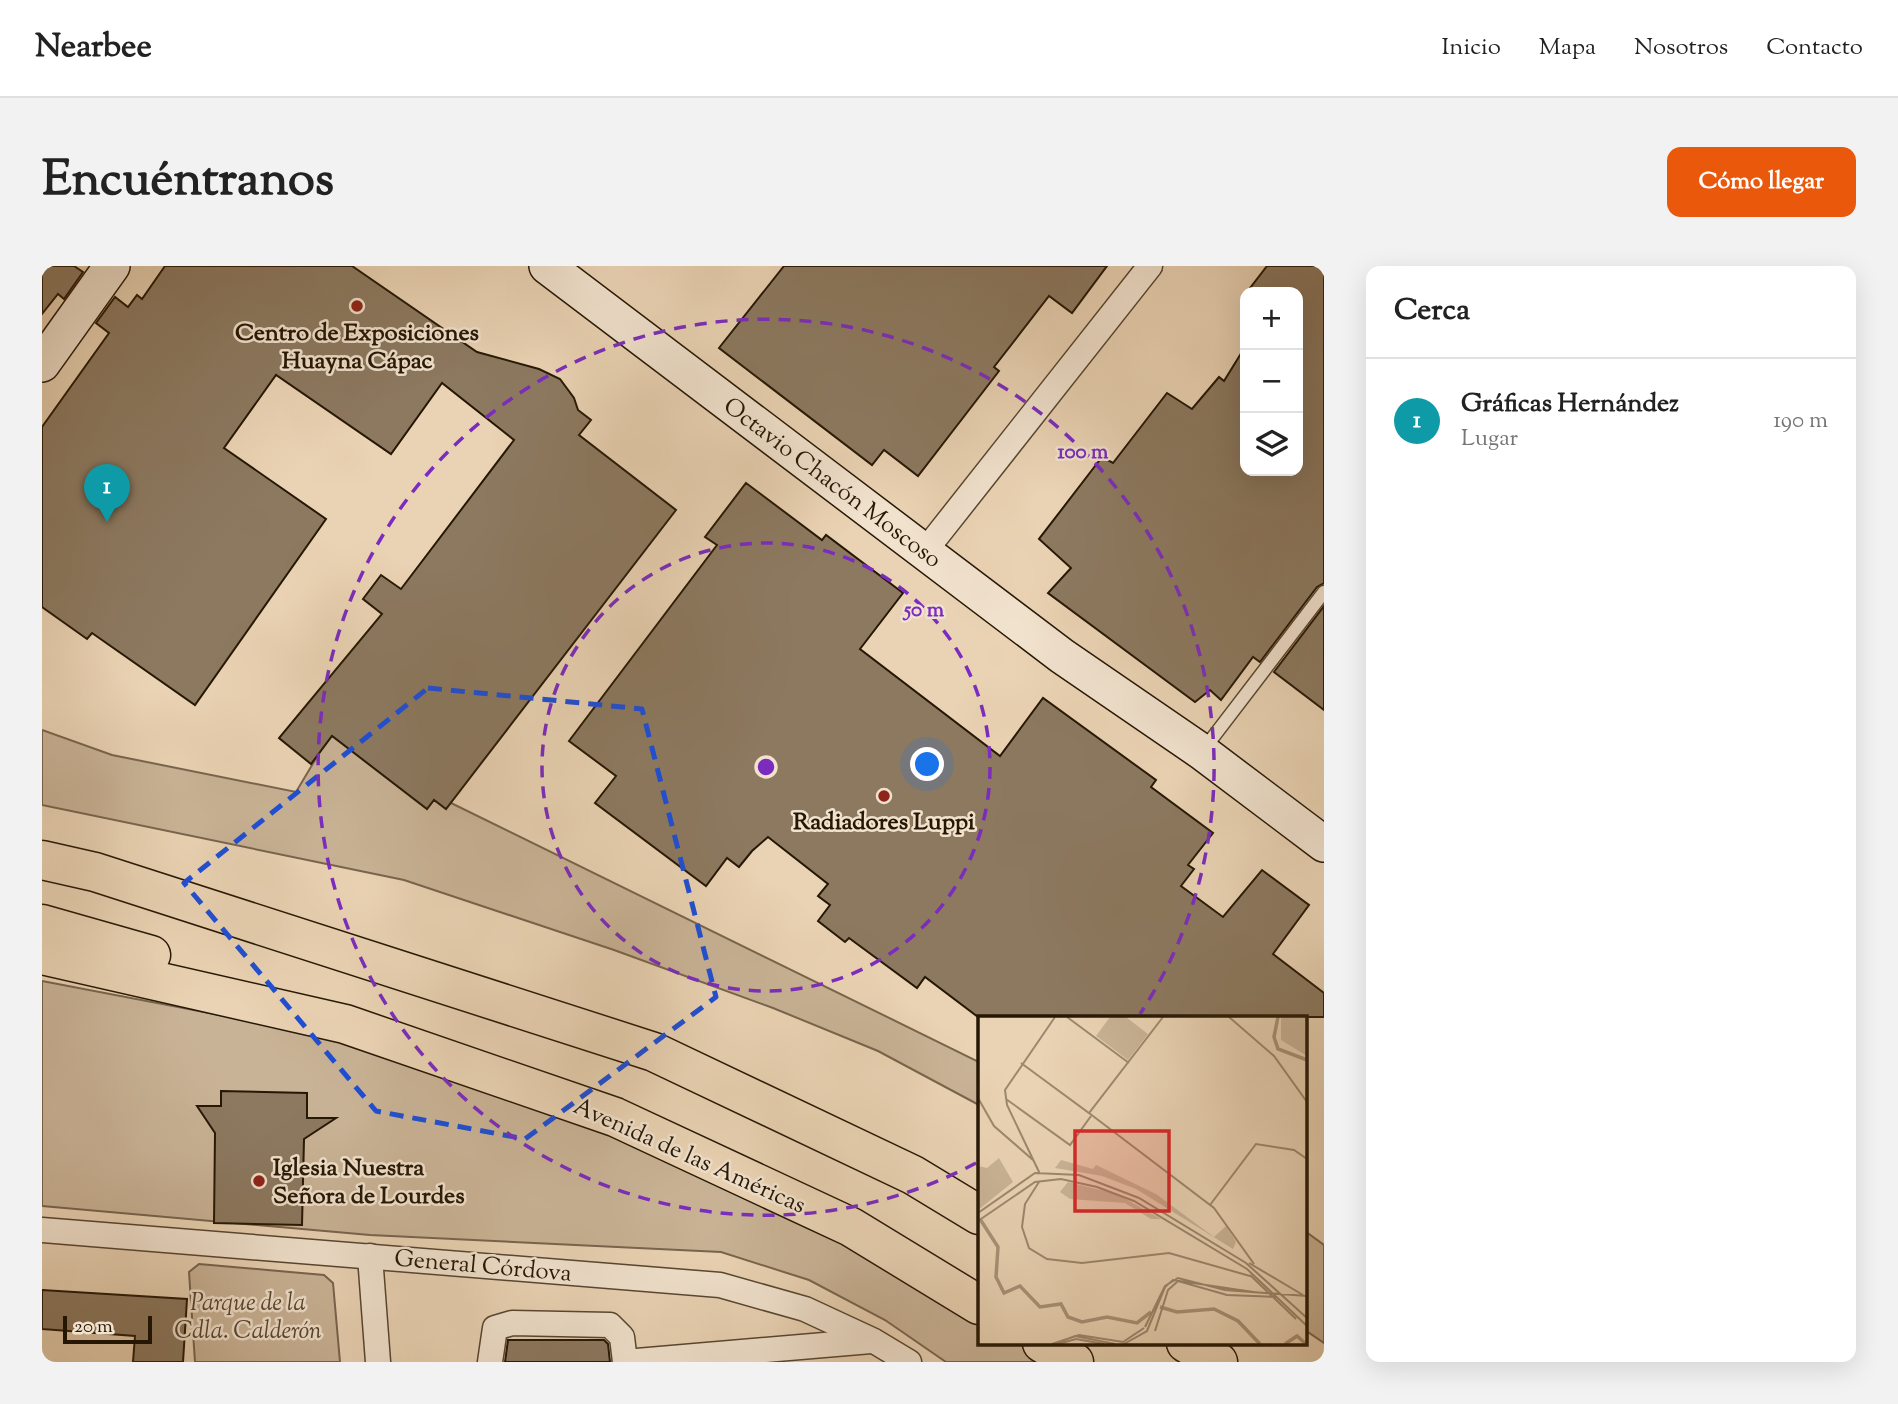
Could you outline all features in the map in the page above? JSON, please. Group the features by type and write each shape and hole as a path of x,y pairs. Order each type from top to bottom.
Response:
{"main road":[{"path":"42,860 95,872 654,1052 913,1175 978,1214"},
{"path":"42,884 382,966"},
{"name":"Avenida de las Américas","path":"42,924 194,967 345,1024 615,1116 851,1227 978,1304"},
{"name":"Avenida de las Américas","path":"42,955 345,1024"},
{"path":"1044,1344 1074,1362"},
{"path":"1188,1344 1218,1362"}],"street":[{"path":"42,364 112,266"},
{"name":"Octavio Chacón Moscoso","path":"547,266 1062,656 1202,752 1324,844"},
{"path":"925,551 1150,266"},
{"name":"General Córdova","path":"42,1230 720,1284 805,1309 874,1340 909,1362"},
{"path":"370,1256 378,1362"},
{"path":"490,1362 495,1328 512,1323 610,1325 622,1337 625,1362 874,1340"}],"lane":[{"path":"1202,752 1324,592"}],"highlighted area":[{"path":"428,688 642,709 716,997 525,1139 376,1111 184,883"}],"green space":[{"path":"42,730 112,755 296,792 330,735 447,801 978,1062 978,1104 878,1051 773,1008 614,950 404,880 42,805"},
{"path":"42,981 345,1039 611,1130 848,1236 978,1316 978,1344 1024,1344 1053,1362 946,1362 885,1320 809,1280 721,1252 370,1235 42,1206"},
{"path":"1307,1232 1324,1245 1324,1343 1307,1331"},
{"name":"Parque de la Cdla. Calderón","path":"199,1264 324,1275 333,1283 340,1362 195,1362 189,1272"}],"building":[{"path":"42,266 74,266 83,272 64,299 58,294 42,314"},
{"path":"165,266 352,266 477,352 539,369 560,379 574,398 578,410 591,420 579,435 676,510 446,809 434,800 427,809 332,736 311,764 279,738 382,614 363,599 381,575 401,589 514,440 442,383 391,454 276,375 224,448 326,519 195,705 92,633 87,639 42,607 42,427 109,333 96,323 115,297 128,307 137,295 142,299"},
{"path":"784,266 1107,266 1072,313 1049,296 994,367 999,371 918,476 884,450 872,465 719,348"},
{"path":"1267,266 1324,266 1324,583 1317,587 1260,662 1253,657 1221,700 1210,690 1195,702 1048,593 1071,568 1039,539 1102,457 1113,463 1167,393 1192,409 1219,377 1224,381 1240,355 1240,476 1303,476 1303,287 1251,287"},
{"path":"746,483 822,540 826,535 903,593 860,649 1000,756 1043,698 1156,780 1151,787 1213,833 1188,865 1194,869 1181,886 1223,917 1262,870 1309,905 1273,954 1324,993 1324,1017 978,1017 925,977 917,988 849,938 845,942 818,921 830,905 818,896 828,884 768,837 739,867 727,858 706,886 595,803 616,776 569,741 717,545 705,537"},
{"path":"1324,606 1324,710 1274,672"},
{"name":"Iglesia Nuestra Señora de Lourdes","path":"221,1091 307,1093 307,1118 336,1118 304,1139 302,1225 214,1223 215,1133 197,1106 221,1106"},
{"path":"42,1290 187,1299 183,1362 133,1362 135,1336 42,1329"},
{"path":"508,1340 604,1340 608,1344 610,1362 505,1362"}],"place":[{"name":"Centro de Exposiciones Huayna Cápac","path":"357,306"},
{"name":"Gráficas Hernández","path":"107,522"},
{"name":"Radiadores Luppi","path":"884,796"},
{"name":"Iglesia Nuestra Señora de Lourdes","path":"259,1181"}]}
